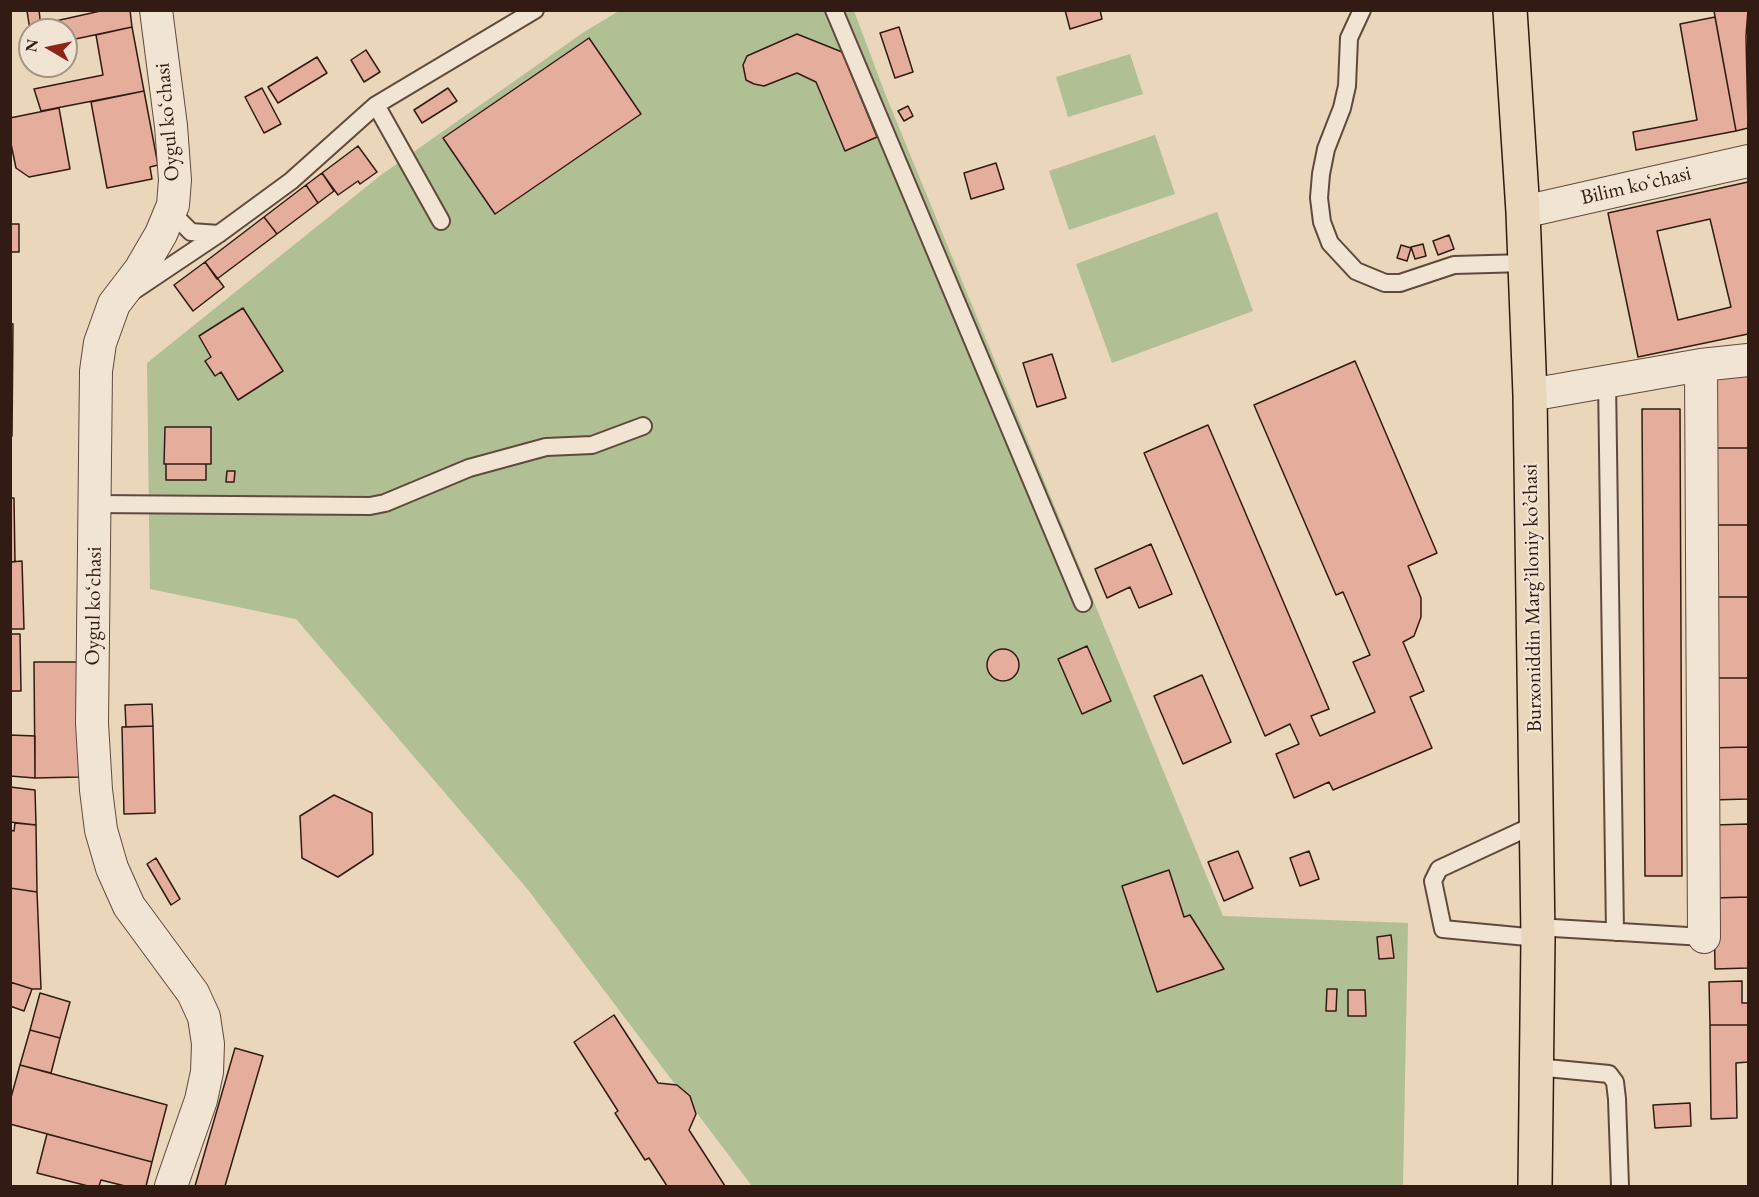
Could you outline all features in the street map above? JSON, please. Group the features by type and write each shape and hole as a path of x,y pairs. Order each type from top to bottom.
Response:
{"main road":[{"name":"Burxoniddin Marg’iloniy ko’chasi","path":"1510,10 1523,212 1530,395 1538,932 1535,1186"}],"street":[{"name":"Oygul koʻchasi","path":"156,10 171,126 175,180 172,205 161,234 140,270 114,304 100,343 96,371 93,723 96,790 101,830 112,868 129,906 193,993 204,1017 208,1044 201,1100 171,1186"},
{"name":"Bilim koʻchasi","path":"1523,212 1749,161"},
{"path":"1530,395 1701,365 1749,360"},
{"path":"1701,365 1704,937"}],"lane":[{"path":"114,304 220,233 291,181 376,105 535,10"},
{"path":"834,10 1083,603"},
{"path":"1362,10 1349,38 1347,86 1342,108 1326,149 1321,174 1321,214 1330,243 1356,271 1385,282 1400,283 1454,265 1525,263"},
{"path":"376,105 441,221"},
{"path":"172,205 178,219 191,232 220,233"},
{"path":"1607,381 1615,932"},
{"path":"94,504 370,506 385,503 469,468 546,447 592,445 643,426"},
{"path":"1536,824 1439,869 1433,881 1443,929 1615,932 1704,937"},
{"path":"1536,1067 1609,1074 1615,1083 1617,1098 1620,1186"}],"green space":[{"path":"619,11 854,11 886,96 1223,916 1408,923 1403,1186 752,1186 529,891 296,619 150,589 147,363 381,175 584,32"},
{"path":"1130,54 1143,94 1068,117 1056,77"},
{"path":"1155,135 1175,194 1069,230 1049,171"},
{"path":"1217,212 1253,311 1112,363 1076,264"}],"building":[{"path":"39,10 40,18 28,18 27,11"},
{"path":"105,10 130,10 132,27 78,38 78,18 69,18"},
{"path":"1065,10 1100,10 1102,19 1070,29"},
{"path":"1748,10 1746,36 1748,128 1736,131 1714,11"},
{"path":"1715,17 1736,131 1636,150 1633,132 1697,120 1680,24"},
{"path":"132,27 144,91 41,111 34,89 103,75 96,35"},
{"path":"899,27 913,72 895,78 880,33"},
{"path":"797,34 842,52 877,137 845,151 816,82 797,73 764,86 746,80 743,65 747,56"},
{"path":"589,38 641,114 495,214 443,138"},
{"path":"366,50 380,72 364,82 351,60"},
{"path":"317,57 327,73 278,103 268,87"},
{"path":"262,88 281,124 264,133 245,97"},
{"path":"448,88 457,101 422,123 414,110"},
{"path":"144,91 158,165 150,167 152,179 107,188 91,102"},
{"path":"908,106 913,116 904,121 898,111"},
{"path":"59,108 70,169 29,177 16,168 10,139 10,118"},
{"path":"358,146 377,172 360,184 358,181 338,195 322,173"},
{"path":"996,163 1004,189 971,199 964,173"},
{"path":"322,173 334,191 318,203 306,185"},
{"path":"1748,182 1748,334 1638,357 1608,213","holes":["1710,219 1731,307 1678,320 1657,231"]},
{"path":"306,185 318,203 277,234 264,217"},
{"path":"264,217 277,234 217,279 205,262"},
{"path":"10,224 19,224 19,252 10,252"},
{"path":"1449,235 1454,249 1438,255 1433,241"},
{"path":"1423,244 1426,256 1415,259 1411,247"},
{"path":"1401,245 1411,248 1407,261 1397,258"},
{"path":"205,262 224,287 193,311 174,285"},
{"path":"243,308 283,371 238,400 221,372 215,376 205,361 211,357 199,336"},
{"path":"10,323 13,324 12,436 10,436"},
{"path":"1052,354 1066,398 1037,407 1023,363"},
{"path":"1355,361 1437,553 1408,566 1421,598 1421,617 1414,636 1403,642 1424,691 1410,697 1432,748 1333,790 1329,782 1294,798 1276,754 1299,744 1290,724 1265,736 1144,453 1208,425 1329,709 1311,716 1320,736 1375,712 1353,662 1370,655 1343,592 1336,595 1254,405"},
{"path":"1748,372 1748,448 1710,448 1710,376"},
{"path":"1642,409 1680,409 1682,876 1645,876"},
{"path":"165,427 211,427 211,464 164,464"},
{"path":"1710,448 1748,448 1748,525 1710,525"},
{"path":"166,464 206,464 206,480 166,480"},
{"path":"227,471 235,471 234,482 226,482"},
{"path":"10,498 14,498 15,562 10,562"},
{"path":"1710,525 1748,525 1748,597 1710,597"},
{"path":"1151,544 1172,594 1139,608 1130,587 1107,598 1095,569"},
{"path":"22,561 24,629 10,629 10,562"},
{"path":"1710,597 1748,597 1748,678 1710,678"},
{"path":"10,634 20,634 21,691 10,691"},
{"path":"1087,646 1111,701 1082,714 1058,659"},
{"path":"1003,649 1015,653 1019,665 1015,677 1003,681 991,677 987,665 991,653"},
{"path":"34,662 78,662 79,777 35,778"},
{"path":"1202,675 1231,742 1183,764 1154,696"},
{"path":"1710,678 1748,678 1748,747 1711,748"},
{"path":"152,704 153,726 126,727 125,705"},
{"path":"153,726 155,813 124,814 122,727"},
{"path":"10,735 35,736 35,778 10,776"},
{"path":"1748,747 1748,799 1710,800 1711,748"},
{"path":"10,787 35,790 36,825 10,822"},
{"path":"334,795 372,813 373,854 338,877 302,858 300,816"},
{"path":"15,823 36,825 37,892 10,888 10,830 14,831"},
{"path":"1748,824 1748,897 1714,898 1714,825"},
{"path":"1238,851 1253,888 1224,901 1208,862"},
{"path":"1309,851 1319,879 1300,886 1290,858"},
{"path":"156,858 180,899 171,905 147,864"},
{"path":"1169,870 1184,917 1190,915 1224,969 1157,992 1122,886"},
{"path":"10,888 37,892 41,989 32,989 10,982"},
{"path":"1748,897 1748,968 1715,969 1714,898"},
{"path":"1391,935 1394,958 1379,959 1377,937"},
{"path":"1742,981 1742,1003 1748,1003 1748,1025 1710,1025 1709,982"},
{"path":"10,982 32,989 24,1011 10,1006"},
{"path":"1327,989 1337,989 1336,1011 1326,1011"},
{"path":"1348,990 1365,990 1366,1016 1348,1016"},
{"path":"40,993 70,1002 60,1038 30,1030"},
{"path":"614,1015 658,1083 677,1085 690,1096 696,1114 689,1130 725,1186 667,1186 649,1158 645,1160 615,1113 618,1111 574,1042"},
{"path":"1710,1025 1748,1025 1748,1062 1736,1063 1737,1118 1711,1119"},
{"path":"30,1030 60,1038 51,1073 20,1065"},
{"path":"235,1048 263,1056 225,1186 195,1186"},
{"path":"20,1065 167,1105 152,1162 10,1124 10,1101"},
{"path":"1690,1103 1691,1126 1655,1128 1653,1105"},
{"path":"47,1134 152,1162 146,1186 125,1186 101,1180 99,1186 88,1186 37,1173"}]}
